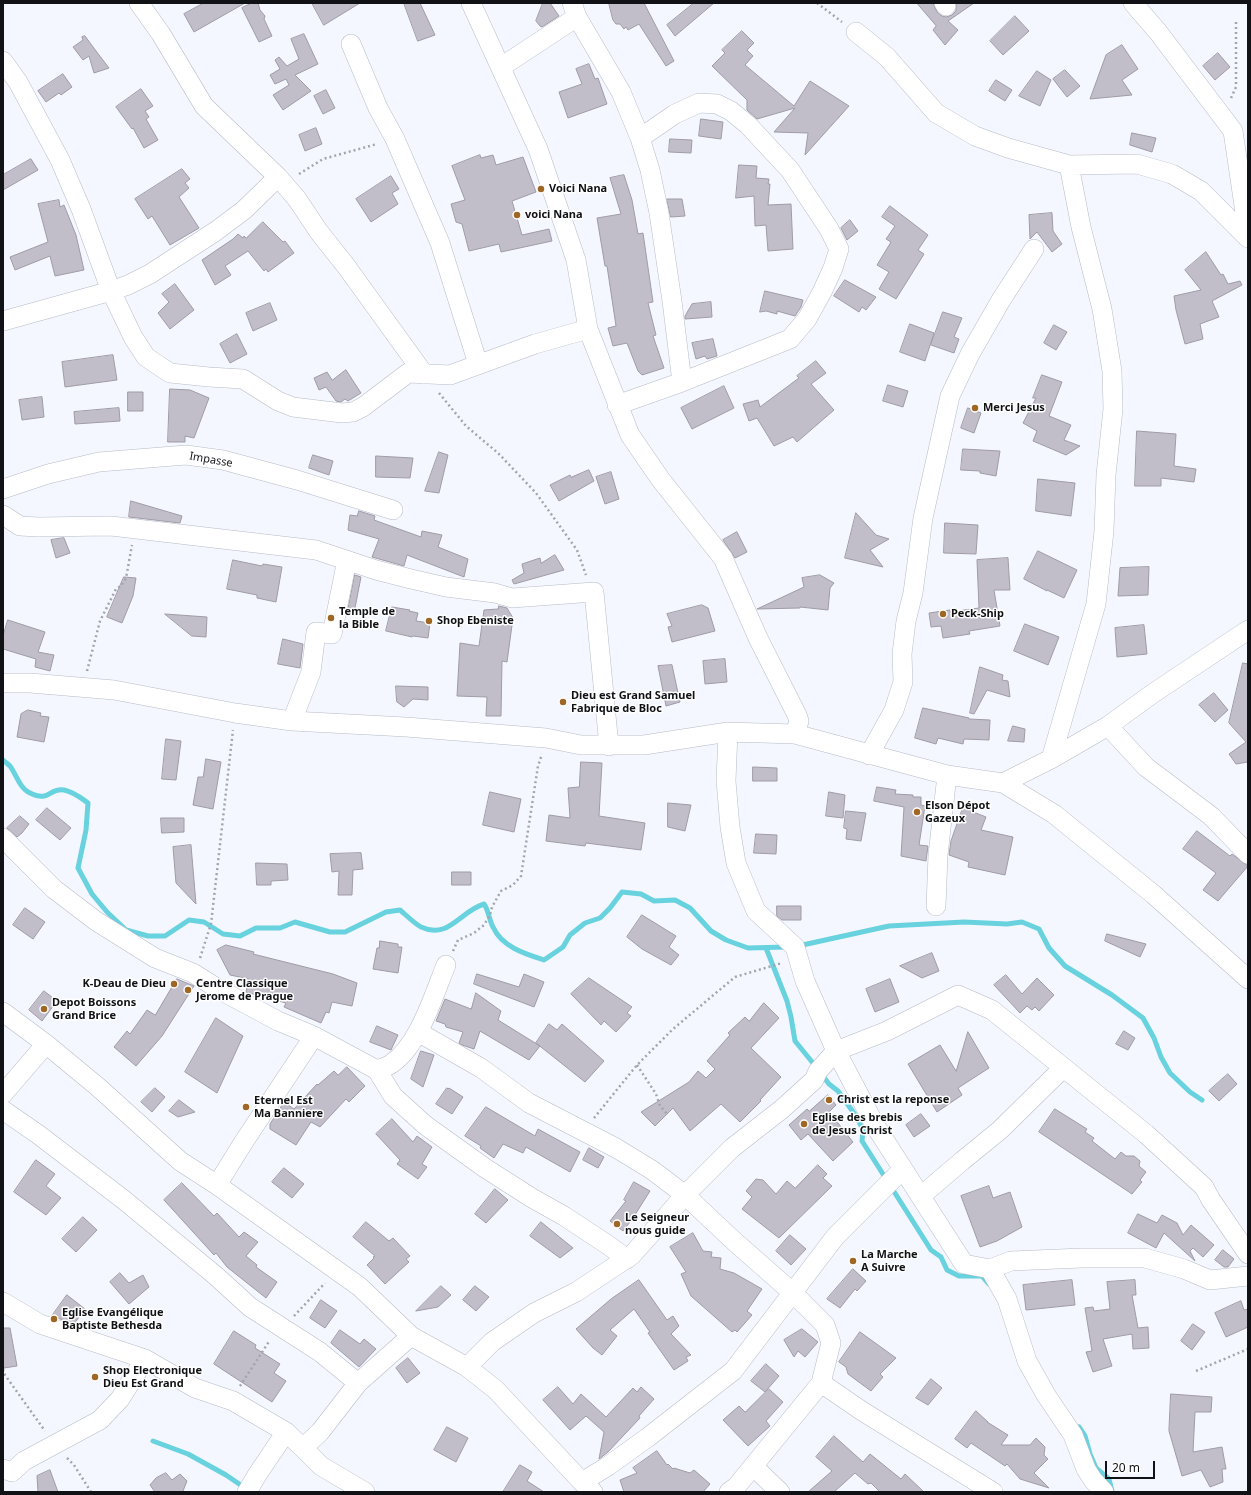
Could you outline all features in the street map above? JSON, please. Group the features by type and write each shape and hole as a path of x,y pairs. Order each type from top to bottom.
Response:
{"street":[{"path":"139,3 161,34 204,106 280,181 296,199 424,374"},
{"path":"471,3 538,149 576,260 588,329 630,435 661,480 723,558 758,638 797,715 799,721 795,734"},
{"path":"1134,3 1158,32 1233,131 1248,233"},
{"path":"500,67 575,10 621,92 640,138 650,170 659,213 682,382"},
{"path":"856,32 887,57 936,113 975,136 1008,148 1069,165 1137,164 1172,174 1200,191 1248,238"},
{"path":"351,44 378,108 395,139 440,243 478,364"},
{"path":"3,61 18,82 60,160 81,209 111,292 133,337 146,357 170,373 242,379 278,401 293,407 342,413 352,412 363,407 408,373 450,375 535,344 588,329"},
{"path":"617,405 682,382 790,339 807,319 815,305 833,268 839,249 829,229 790,170 731,110 716,104 699,103 675,114 640,138"},
{"path":"1050,759 1096,604 1104,531 1106,475 1113,409 1112,371 1102,309 1081,227 1069,165"},
{"path":"3,321 111,292 150,274 210,235 280,181"},
{"path":"869,755 894,710 903,682 902,654 906,621 912,593 923,518 950,396 970,354 1001,300 1034,249"},
{"name":"Impasse","path":"3,489 48,474 99,462 186,455 223,460 296,480 393,510"},
{"path":"3,515 20,526 110,526 135,528 316,550 411,579 446,587 495,593 512,598 594,592 609,746"},
{"path":"292,721 311,672 316,632 332,634 347,560"},
{"path":"1003,782 1050,759 1108,726 1158,690 1248,630"},
{"path":"3,683 30,683 114,690 235,713 292,721 546,738 581,745 644,746 728,732 795,734 947,775 1003,782 1054,814 1154,894 1248,979"},
{"path":"1108,726 1146,766 1211,816 1248,854"},
{"path":"728,732 726,781 730,827 736,863 756,912 794,946 805,981 836,1051 876,1127 922,1196 964,1264 990,1269 1011,1261 1082,1258 1146,1258 1184,1269 1210,1280 1248,1276"},
{"path":"936,906 938,855 947,775"},
{"path":"3,838 54,889 96,921 155,958 193,973 220,990 278,1021 314,1036 377,1070 393,1096 425,1125 484,1168 564,1216 627,1259"},
{"path":"377,1070 400,1057 418,1032 446,965"},
{"path":"467,1367 492,1342 528,1317 576,1292 632,1255 685,1195 732,1148 782,1109 814,1080 818,1071 836,1051 887,1031 958,995 992,1010 1146,1134 1204,1187 1211,1200 1248,1254"},
{"path":"3,1012 46,1044 98,1087 180,1161 217,1185 360,1287 411,1336 467,1367 496,1390 587,1487 608,1466 647,1438 733,1371 835,1236 903,1169"},
{"path":"418,1032 481,1068 529,1103 584,1131 652,1170 685,1195 793,1293 825,1325 831,1342 821,1383 736,1487 728,1492"},
{"path":"217,1185 314,1036"},
{"path":"3,1094 46,1044"},
{"path":"922,1196 1000,1130 1063,1068"},
{"path":"3,1110 39,1135 124,1200 216,1276 250,1307 320,1352 358,1383"},
{"path":"990,1269 1007,1299 1026,1361 1046,1395 1073,1435 1086,1469 1100,1490"},
{"path":"4,1303 40,1324 145,1358 194,1388 233,1401 286,1432 321,1466 364,1492"},
{"path":"303,1448 320,1432 358,1383 411,1336"},
{"path":"3,1469 12,1472 24,1461 100,1420 120,1399 145,1358"},
{"path":"821,1383 862,1411 993,1492"},
{"path":"247,1492 286,1432"},
{"path":"753,1466 780,1492"}],"path":[{"path":"817,3 856,32"},
{"path":"1222,117 1236,87 1236,22"},
{"path":"280,181 323,159 395,139"},
{"path":"424,374 466,426 498,453 536,493 577,550 584,573 594,592"},
{"path":"83,688 100,621 116,589 122,586 126,578 135,528"},
{"path":"193,973 201,955 211,924 235,713"},
{"path":"458,940 474,933 484,926 490,915 492,907 502,891 513,885 521,876 538,766 546,738"},
{"path":"584,1131 637,1065 673,1029 736,977 790,961 794,946"},
{"path":"637,1065 656,1094 660,1106 668,1115"},
{"path":"1196,1371 1248,1349"}],"building":[{"path":"204,3 245,3 194,32 184,14"},
{"path":"252,3 258,3 260,10 265,16 264,19 272,36 259,42 242,8"},
{"path":"312,3 360,3 324,25"},
{"path":"404,3 420,3 435,35 418,41"},
{"path":"543,3 550,3 559,16 542,27 536,21"},
{"path":"609,3 644,3 674,61 666,66 639,24 628,30 626,27 624,29 620,24 616,24 613,20"},
{"path":"694,3 714,3 675,36 667,25"},
{"path":"917,3 933,3 937,12 946,17 952,15 956,11 956,3 974,3 948,21 958,30 945,45 933,30 936,26"},
{"path":"1015,16 1029,31 1003,55 990,41"},
{"path":"742,31 754,43 747,50 753,56 745,65 794,106 810,81 849,106 805,155 808,133 774,132 795,108 757,119 747,110 747,100 712,66 725,53 722,50"},
{"path":"304,34 318,64 295,75 311,91 283,110 273,95 289,85 286,79 275,84 270,75 280,69 275,60 279,57 287,66 299,59 291,39"},
{"path":"85,36 109,68 94,73 89,56 83,60 73,47 83,40 82,37"},
{"path":"1122,45 1138,69 1122,80 1132,95 1090,99 1106,55"},
{"path":"1218,53 1230,67 1215,80 1203,66"},
{"path":"589,64 595,79 598,78 607,104 568,118 559,92 582,84 576,69"},
{"path":"1065,70 1080,86 1067,97 1053,79"},
{"path":"1037,71 1051,80 1040,106 1019,96"},
{"path":"63,74 72,87 61,95 59,93 46,102 38,91"},
{"path":"996,80 1012,90 1005,101 989,91"},
{"path":"141,89 153,106 145,111 149,117 146,119 158,140 144,148 133,128 132,129 116,107"},
{"path":"326,90 335,108 323,114 314,96"},
{"path":"701,119 723,122 721,139 699,136"},
{"path":"316,128 322,144 305,151 299,135"},
{"path":"1132,133 1156,138 1152,152 1130,145"},
{"path":"670,139 692,140 691,153 669,152"},
{"path":"480,155 481,158 493,155 496,165 523,157 536,192 512,201 522,235 549,229 552,241 501,252 499,244 469,251 462,224 456,222 451,204 465,200 452,166"},
{"path":"31,159 38,170 3,190 3,175"},
{"path":"739,165 757,166 756,178 769,179 768,205 791,204 793,249 768,251 766,225 755,226 754,196 736,198"},
{"path":"182,169 190,179 185,183 189,188 179,197 199,228 170,245 152,216 148,219 135,199"},
{"path":"624,175 632,200 638,234 643,233 653,302 648,303 656,335 653,336 664,368 642,375 638,371 627,343 613,346 608,328 616,326 607,266 605,266 597,218 621,214 610,178"},
{"path":"391,176 399,189 392,193 398,204 371,222 356,199"},
{"path":"667,199 682,199 685,216 671,217"},
{"path":"59,200 60,207 64,205 76,235 84,270 55,276 50,256 15,270 10,257 48,242 38,204"},
{"path":"890,206 928,235 918,250 924,254 896,299 879,289 889,272 877,265 891,242 886,239 895,226 882,217"},
{"path":"1052,213 1053,231 1062,244 1052,252 1037,232 1030,239 1029,215"},
{"path":"850,220 858,231 847,240 841,228"},
{"path":"263,222 283,242 285,241 294,253 268,272 266,269 264,271 248,251 225,266 231,275 215,285 202,260 238,234 243,238 244,236 246,238"},
{"path":"1206,252 1221,275 1223,274 1228,284 1240,281 1242,285 1212,301 1219,317 1200,324 1203,339 1185,344 1174,296 1201,290 1185,270"},
{"path":"845,280 876,297 866,310 862,307 859,312 834,296"},
{"path":"175,284 194,310 170,329 158,313 169,302 162,294"},
{"path":"765,291 803,300 801,307 795,316 777,311 777,314 766,311 760,312"},
{"path":"711,302 712,317 685,319 685,316 692,304"},
{"path":"270,303 277,320 253,331 246,313"},
{"path":"943,312 962,318 954,337 959,339 954,353 931,345"},
{"path":"910,324 934,333 925,361 900,352"},
{"path":"1054,325 1067,332 1056,350 1044,343"},
{"path":"237,334 247,354 230,363 220,344"},
{"path":"713,339 717,356 707,359 705,356 696,359 692,343"},
{"path":"113,355 117,380 65,387 62,362"},
{"path":"816,361 826,373 811,384 834,410 797,442 793,437 774,446 757,418 749,421 743,404 758,400 760,407 799,378 797,376"},
{"path":"346,370 361,393 348,401 345,399 341,402 336,401 326,387 319,390 314,378 327,372 332,380"},
{"path":"1042,375 1062,382 1049,416 1071,425 1064,440 1080,446 1066,455 1033,441 1037,431 1023,423 1036,398 1033,398"},
{"path":"888,385 908,391 903,407 883,401"},
{"path":"724,386 734,408 692,429 681,408"},
{"path":"170,389 190,390 209,398 194,438 185,436 185,442 168,442"},
{"path":"128,392 143,392 143,411 128,411"},
{"path":"42,397 44,417 22,420 19,400"},
{"path":"119,408 120,421 75,424 74,412"},
{"path":"968,408 981,413 974,433 961,428"},
{"path":"1137,431 1176,434 1174,466 1196,469 1194,482 1161,478 1161,486 1135,486"},
{"path":"963,449 1000,451 996,476 980,473 980,471 961,470"},
{"path":"439,452 448,455 439,493 425,491"},
{"path":"313,455 333,461 329,475 309,468"},
{"path":"376,456 413,458 410,478 376,477"},
{"path":"589,470 594,481 559,501 550,485 570,475 571,477"},
{"path":"611,472 619,499 605,504 596,477"},
{"path":"1038,479 1075,483 1071,516 1036,511"},
{"path":"131,501 182,516 180,523 129,517"},
{"path":"359,511 375,516 374,520 421,537 422,531 442,535 438,547 468,559 464,577 407,555 404,566 372,557 379,539 348,530 350,515 357,516"},
{"path":"856,513 876,535 889,539 870,550 883,567 845,558"},
{"path":"945,523 978,525 976,554 944,553"},
{"path":"737,532 747,552 735,558 723,540"},
{"path":"64,538 70,553 56,558 51,540"},
{"path":"1038,551 1077,570 1064,598 1024,579"},
{"path":"555,555 564,570 514,584 512,580 524,573 522,564 540,558 541,563"},
{"path":"1008,558 1010,590 994,590 1000,626 969,631 970,634 943,638 941,626 931,627 929,613 979,608 977,560"},
{"path":"233,560 262,566 263,564 282,567 276,602 257,598 257,595 227,589"},
{"path":"1149,567 1148,595 1118,596 1120,568"},
{"path":"355,575 361,577 354,613 348,611"},
{"path":"820,575 834,583 830,588 828,610 800,607 757,609 804,587 802,578"},
{"path":"124,577 136,578 133,596 122,623 107,617"},
{"path":"702,605 708,608 715,631 672,642 668,627 672,626 667,614"},
{"path":"499,606 507,608 513,618 507,662 502,661 501,716 486,716 487,697 457,696 460,643 479,646 484,610 498,609"},
{"path":"392,607 418,613 416,621 430,623 428,638 412,637 386,631"},
{"path":"165,614 207,617 206,637 192,636"},
{"path":"8,620 45,632 38,652 54,655 50,671 35,667 36,659 3,649 3,636"},
{"path":"1025,624 1059,637 1048,665 1014,651"},
{"path":"1144,625 1147,654 1117,657 1115,628"},
{"path":"283,639 303,644 300,668 278,664"},
{"path":"725,659 727,682 705,684 703,661"},
{"path":"1243,663 1248,664 1248,762 1236,764 1229,754 1246,742 1229,723"},
{"path":"672,665 680,702 666,706 658,666"},
{"path":"980,667 1003,675 1002,680 1008,681 1010,697 987,690 974,714 970,713"},
{"path":"396,686 428,687 428,700 413,699 404,707 397,702"},
{"path":"1214,693 1228,710 1215,722 1199,705"},
{"path":"923,708 969,719 990,720 989,740 964,739 963,744 938,738 936,744 915,738"},
{"path":"28,710 41,713 40,716 49,717 44,742 17,737 21,714"},
{"path":"1013,726 1025,729 1024,742 1008,741"},
{"path":"166,739 181,741 176,780 162,779"},
{"path":"206,759 221,762 213,809 193,805 198,777 203,777"},
{"path":"581,762 602,763 599,816 645,823 641,850 586,843 585,846 546,841 549,815 570,818 568,788 579,787"},
{"path":"753,767 777,768 777,781 753,781"},
{"path":"877,787 896,790 895,794 921,797 921,805 925,806 919,845 928,846 926,861 901,856 904,807 874,801"},
{"path":"490,792 521,799 514,832 483,825"},
{"path":"829,792 845,795 843,818 826,816"},
{"path":"668,803 691,805 685,831 668,827"},
{"path":"47,808 71,828 60,840 36,820"},
{"path":"963,808 986,817 981,830 1013,837 1005,875 968,867 969,862 949,855 951,841"},
{"path":"846,811 866,813 861,841 846,839 847,829 844,828"},
{"path":"20,816 29,824 17,837 7,828"},
{"path":"161,818 184,818 184,832 162,833"},
{"path":"1197,831 1230,856 1232,854 1248,866 1218,901 1203,890 1216,873 1183,849"},
{"path":"756,834 777,835 776,854 754,853"},
{"path":"191,845 196,904 176,883 173,847"},
{"path":"361,853 363,869 353,870 352,895 338,895 339,871 332,872 330,854"},
{"path":"256,863 287,864 288,880 271,881 271,885 257,885"},
{"path":"452,872 471,872 471,885 452,885"},
{"path":"777,906 801,906 801,920 782,920 777,916"},
{"path":"25,908 45,922 33,939 13,925"},
{"path":"642,915 676,936 669,947 679,955 671,965 642,949 627,937"},
{"path":"1107,934 1146,944 1140,957 1105,941"},
{"path":"380,941 398,944 398,947 402,947 398,973 373,969 377,948 379,948"},
{"path":"226,945 254,952 253,954 333,974 357,983 352,1006 332,1002 329,1013 326,1012 321,1023 284,1007 286,1003 246,992 249,979 230,975 217,950"},
{"path":"932,953 939,971 922,978 900,966"},
{"path":"477,974 519,987 524,974 544,982 534,1007 474,984"},
{"path":"1006,975 1022,994 1037,978 1054,995 1039,1011 1035,1007 1032,1010 1027,1006 1020,1013 994,985"},
{"path":"589,978 632,1007 627,1013 631,1016 616,1032 604,1021 601,1025 571,994"},
{"path":"177,979 194,986 162,1036 136,1066 114,1047 127,1031 130,1034 147,1010 155,1015"},
{"path":"890,979 899,1002 875,1012 866,989"},
{"path":"44,991 57,1001 42,1021 29,1010"},
{"path":"476,993 501,1011 498,1020 540,1046 529,1060 480,1031 474,1049 462,1045 459,1043 463,1032 446,1027 445,1024 436,1021 445,999 471,1009"},
{"path":"764,1003 779,1018 751,1048 781,1077 760,1100 761,1101 740,1122 721,1104 690,1131 673,1108 655,1126 641,1112 689,1082 698,1071 706,1078 715,1069 707,1061 730,1035 728,1033 745,1017 749,1021"},
{"path":"216,1018 243,1036 217,1093 185,1072"},
{"path":"549,1024 557,1030 562,1024 604,1061 585,1082 536,1043"},
{"path":"377,1026 398,1035 391,1050 370,1042"},
{"path":"1124,1031 1135,1038 1128,1050 1116,1044"},
{"path":"968,1032 989,1068 958,1088 962,1095 937,1112 908,1064 940,1045 956,1071"},
{"path":"421,1051 434,1055 423,1087 411,1079"},
{"path":"347,1067 365,1086 349,1102 346,1099 320,1127 311,1122 296,1145 270,1129 270,1124 284,1102 294,1109 317,1084 318,1085 334,1071 338,1075"},
{"path":"1228,1074 1237,1084 1219,1101 1209,1091"},
{"path":"155,1088 165,1097 152,1112 141,1102"},
{"path":"447,1088 463,1097 452,1114 436,1104"},
{"path":"828,1095 836,1105 824,1117 838,1123 853,1142 833,1161 808,1134 801,1140 789,1125 807,1109 809,1111"},
{"path":"179,1100 195,1112 178,1117 169,1111"},
{"path":"486,1107 535,1136 538,1129 580,1152 570,1172 526,1147 523,1153 503,1144 494,1158 480,1148 481,1146 465,1136"},
{"path":"1055,1109 1087,1129 1085,1132 1094,1138 1092,1141 1115,1159 1121,1152 1126,1156 1134,1156 1140,1161 1139,1166 1146,1172 1140,1180 1142,1182 1132,1194 1039,1132"},
{"path":"921,1114 930,1126 914,1137 906,1125"},
{"path":"392,1119 413,1142 417,1136 432,1147 422,1164 427,1167 418,1179 397,1164 400,1160 376,1134"},
{"path":"589,1148 604,1157 598,1168 583,1160"},
{"path":"36,1160 55,1174 46,1186 61,1198 46,1215 14,1192"},
{"path":"818,1165 827,1174 823,1178 832,1186 779,1238 742,1209 752,1197 746,1191 756,1179 763,1180 776,1194 787,1181 795,1188"},
{"path":"284,1168 304,1184 292,1198 272,1182"},
{"path":"634,1182 650,1191 623,1231 610,1221 626,1201 624,1200"},
{"path":"182,1183 214,1216 217,1213 239,1237 244,1232 258,1242 246,1256 257,1265 256,1267 277,1282 266,1298 227,1267 216,1253 214,1255 164,1200"},
{"path":"989,1186 993,1198 1010,1192 1022,1227 997,1241 980,1247 961,1196"},
{"path":"495,1189 508,1200 486,1223 475,1214"},
{"path":"1138,1214 1157,1223 1162,1215 1177,1223 1183,1235 1191,1225 1214,1245 1203,1257 1193,1248 1190,1251 1195,1261 1164,1233 1156,1248 1128,1233"},
{"path":"83,1217 97,1230 76,1252 62,1239"},
{"path":"366,1222 389,1241 393,1238 410,1256 406,1259 409,1262 385,1284 367,1265 375,1256 353,1237"},
{"path":"541,1222 573,1248 560,1258 530,1236"},
{"path":"693,1233 703,1251 712,1252 711,1257 721,1258 720,1269 734,1273 762,1289 747,1311 752,1315 737,1332 735,1330 732,1332 691,1296 681,1274 686,1272 670,1247"},
{"path":"790,1235 806,1249 791,1265 776,1251"},
{"path":"1223,1250 1234,1259 1228,1267 1224,1267 1215,1260"},
{"path":"853,1269 866,1281 857,1291 855,1289 840,1308 827,1299"},
{"path":"120,1273 129,1283 143,1275 149,1287 129,1304 110,1282"},
{"path":"639,1280 667,1320 673,1316 679,1326 671,1334 691,1355 686,1357 688,1361 674,1370 648,1333 650,1332 634,1309 610,1330 617,1336 602,1355 593,1348 576,1329 611,1299"},
{"path":"1072,1280 1075,1305 1026,1310 1023,1285"},
{"path":"1135,1280 1136,1295 1132,1295 1138,1328 1148,1327 1149,1348 1133,1349 1132,1334 1103,1339 1112,1366 1093,1372 1086,1352 1092,1351 1085,1308 1093,1307 1094,1311 1110,1309 1107,1282"},
{"path":"441,1286 451,1295 438,1307 416,1311"},
{"path":"475,1286 489,1297 476,1311 463,1300"},
{"path":"67,1295 85,1309 74,1324 52,1316"},
{"path":"321,1300 337,1311 325,1328 310,1318"},
{"path":"1241,1301 1244,1310 1248,1309 1248,1327 1226,1337 1215,1313"},
{"path":"1193,1324 1205,1332 1192,1350 1181,1341"},
{"path":"3,1328 10,1328 17,1366 4,1368"},
{"path":"802,1329 818,1342 805,1357 798,1351 794,1357 784,1340"},
{"path":"340,1330 360,1344 364,1339 376,1349 359,1367 331,1343"},
{"path":"234,1331 256,1345 255,1348 280,1364 274,1373 286,1381 272,1402 214,1364"},
{"path":"860,1332 896,1358 880,1374 883,1377 871,1391 848,1374 846,1367 839,1362"},
{"path":"408,1358 420,1373 407,1383 396,1368"},
{"path":"766,1364 779,1376 765,1392 751,1381"},
{"path":"931,1379 942,1388 928,1405 916,1398"},
{"path":"558,1387 573,1404 581,1394 606,1417 633,1388 637,1392 641,1387 654,1399 639,1416 640,1418 608,1452 599,1459 604,1432 586,1416 570,1430 543,1400"},
{"path":"769,1389 783,1402 766,1421 770,1426 748,1446 723,1420 739,1406 745,1412"},
{"path":"1171,1394 1212,1397 1211,1412 1195,1412 1193,1452 1222,1447 1226,1469 1222,1469 1223,1482 1210,1487 1201,1470 1182,1476 1169,1431"},
{"path":"976,1411 987,1422 1008,1435 1001,1445 1030,1445 1036,1438 1045,1447 1044,1455 1048,1459 1034,1473 1049,1488 1020,1479 1007,1464 1005,1466 971,1443 967,1448 955,1439"},
{"path":"447,1427 468,1438 456,1462 434,1450"},
{"path":"834,1436 863,1462 870,1454 901,1479 905,1474 924,1492 880,1492 871,1483 868,1484 855,1473 834,1492 808,1492 832,1471 816,1457"},
{"path":"657,1451 667,1465 668,1464 673,1469 674,1468 690,1473 694,1470 710,1484 703,1492 624,1492 620,1480 637,1473 633,1468"},
{"path":"520,1465 532,1472 527,1481 544,1492 503,1492"},
{"path":"50,1470 58,1492 38,1492 37,1476"},
{"path":"166,1473 172,1480 180,1474 187,1481 183,1491 184,1492 155,1492 150,1485 156,1478"}],"waterway":[{"path":"3,760 10,766 18,781 30,793 37,796 46,796 55,791 64,790 80,797 88,803 86,830 78,868 92,894 107,912 126,930 148,936 165,936 189,920 204,922 223,934 240,936 256,928 280,928 295,922 330,932 345,932 386,912 400,910 421,927 431,930 439,930 454,923 468,912 484,904 493,927 502,940 515,949 544,960 563,947 570,935 585,923 600,918 622,892 641,894 654,901 675,900 690,908 711,931 726,940 748,948 786,947"},
{"path":"798,946 889,926 964,922 1007,924 1022,922 1039,929 1049,948 1065,966 1112,995 1143,1018 1170,1073 1190,1092 1202,1100"},
{"path":"766,948 787,1001 795,1041 817,1068"},
{"path":"822,1075 829,1084 838,1091 856,1116 863,1130 862,1141 931,1250 941,1257 947,1270 959,1276 982,1276 989,1284"},
{"path":"1079,1427 1085,1436 1096,1468 1109,1479 1112,1491"},
{"path":"153,1441 188,1454 226,1475 245,1488"}],"place":[{"name":"Voici Nana","path":"541,189"},
{"name":"voici Nana","path":"517,215"},
{"name":"Merci Jesus","path":"975,408"},
{"name":"Peck-Ship","path":"943,614"},
{"name":"Temple de la Bible","path":"331,618"},
{"name":"Shop Ebeniste","path":"429,621"},
{"name":"Dieu est Grand Samuel Fabrique de Bloc","path":"563,702"},
{"name":"Elson Dépot Gazeux","path":"917,812"},
{"name":"K-Deau de Dieu","path":"174,984"},
{"name":"Centre Classique Jerome de Prague","path":"188,990"},
{"name":"Depot Boissons Grand Brice","path":"44,1009"},
{"name":"Christ est la reponse","path":"829,1100"},
{"name":"Eternel Est Ma Banniere","path":"246,1107"},
{"name":"Eglise des brebis de Jesus Christ","path":"804,1124"},
{"name":"Le Seigneur nous guide","path":"617,1224"},
{"name":"La Marche A Suivre","path":"853,1261"},
{"name":"Eglise Evangélique Baptiste Bethesda","path":"54,1319"},
{"name":"Shop Electronique Dieu Est Grand","path":"95,1377"}]}
